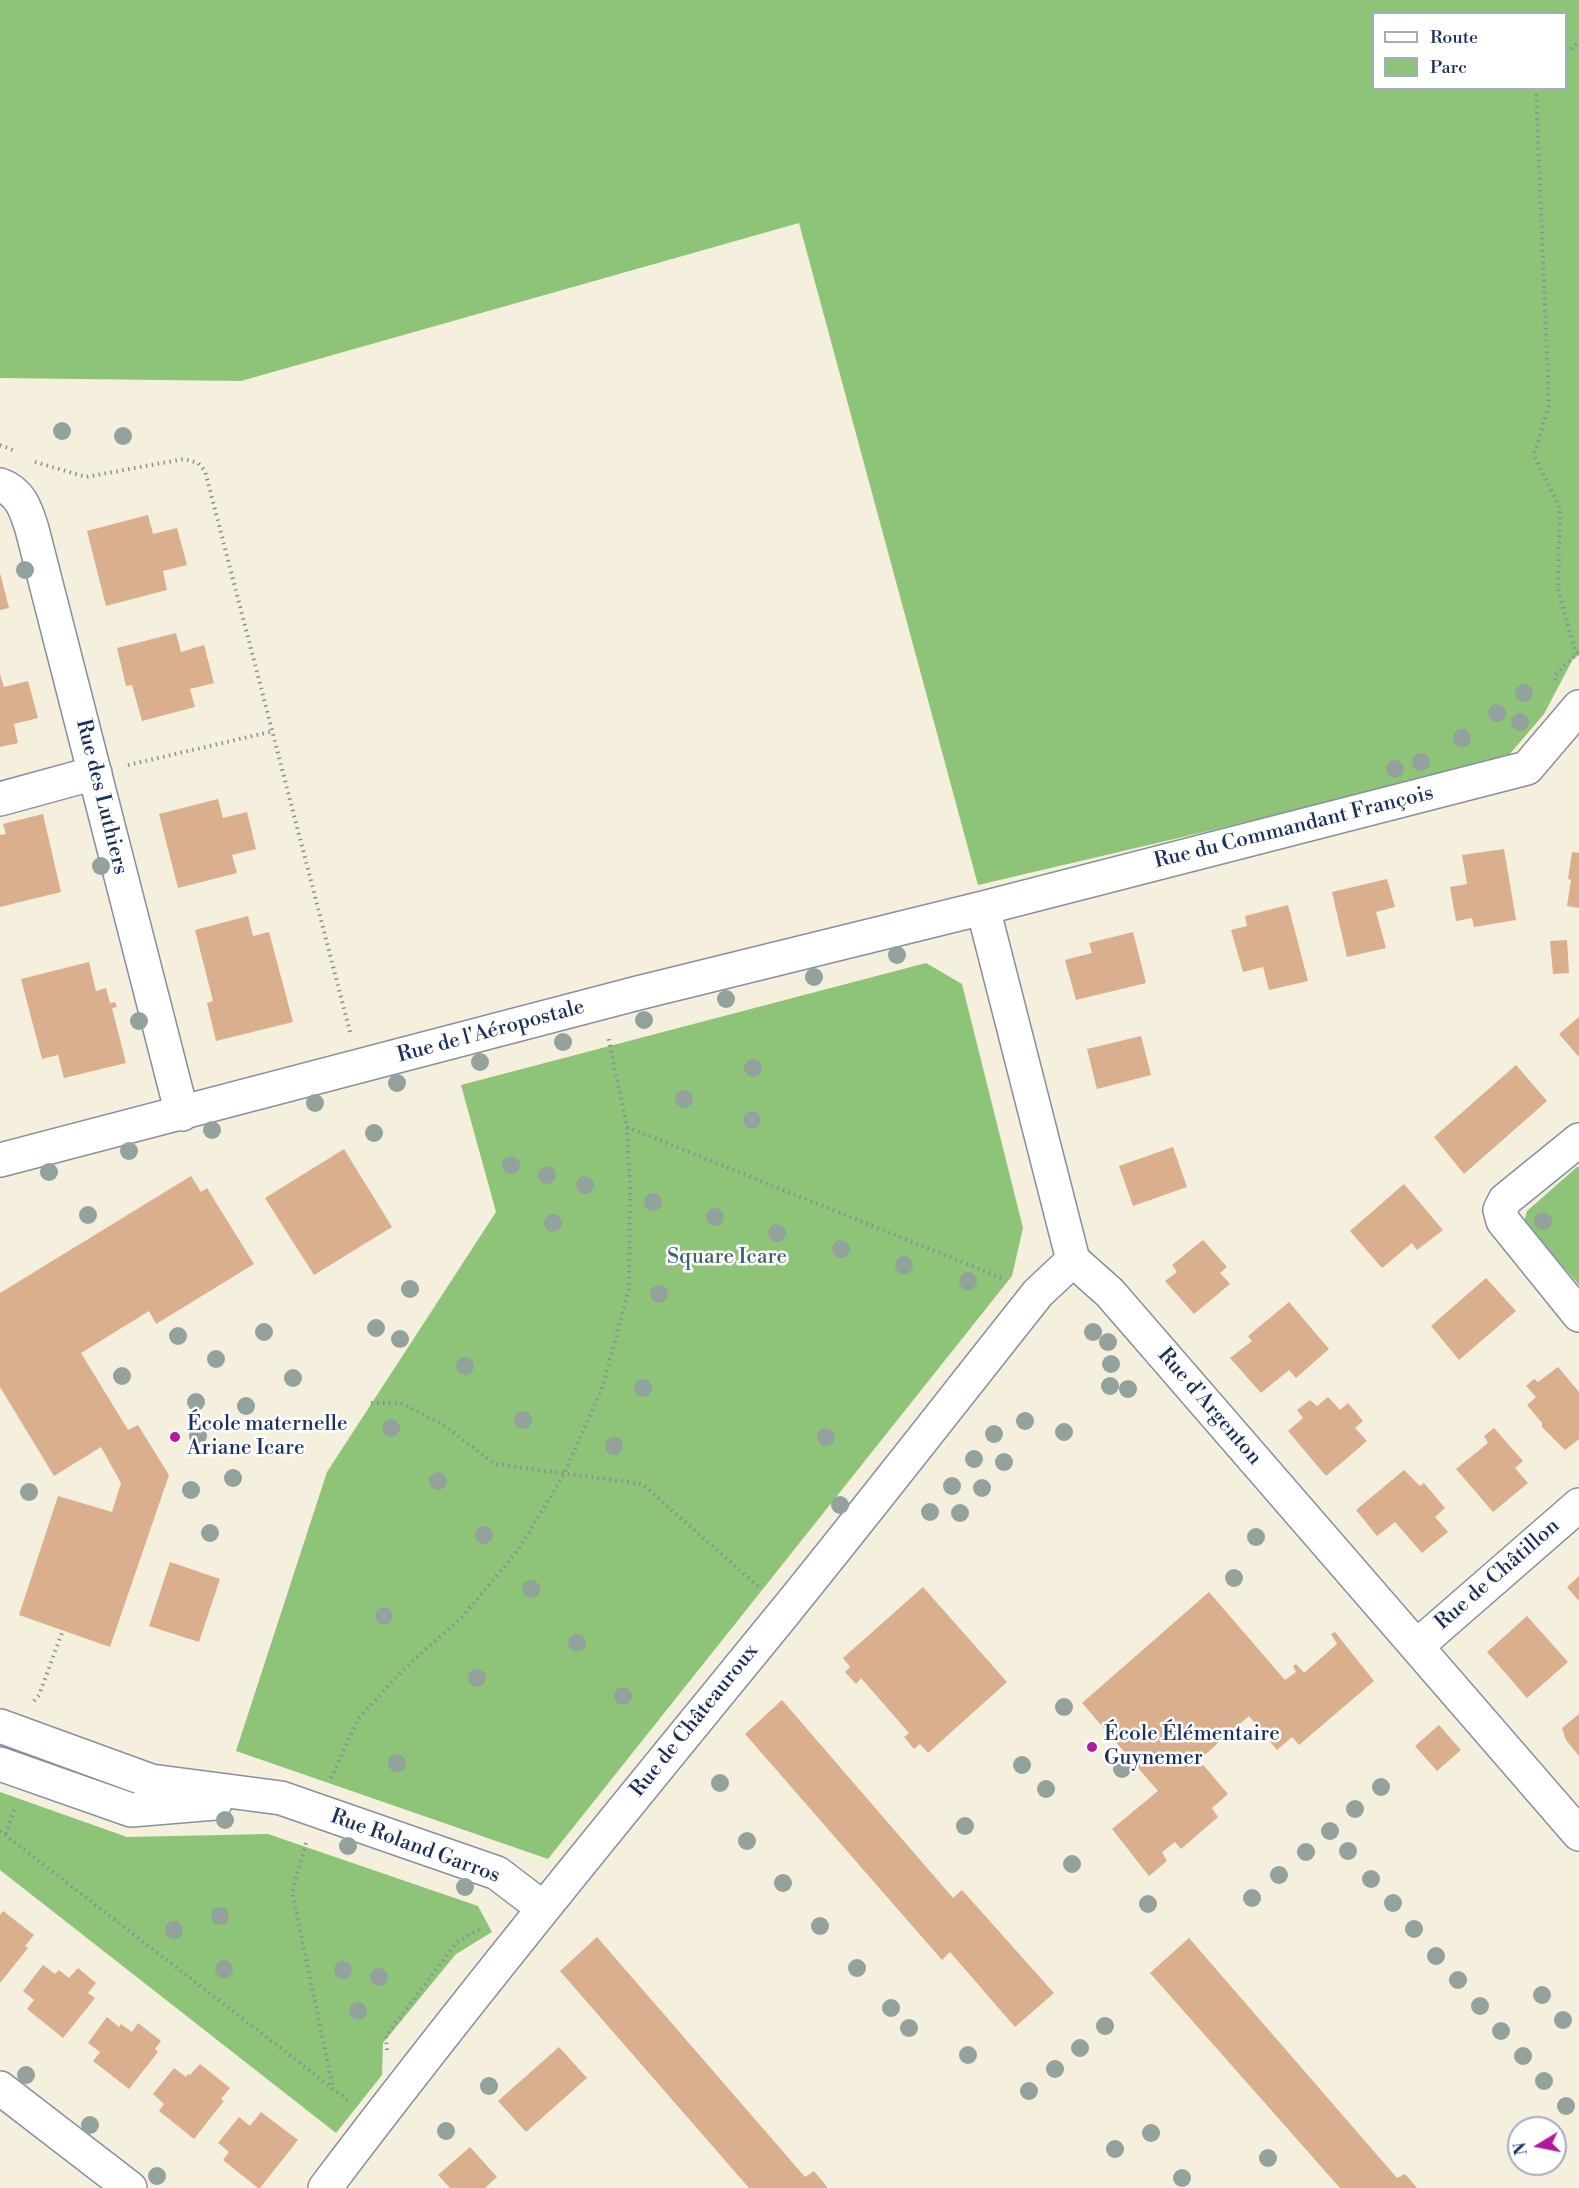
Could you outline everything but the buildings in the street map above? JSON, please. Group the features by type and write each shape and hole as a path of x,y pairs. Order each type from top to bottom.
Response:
{"street":[{"name":"Rue des Luthiers","path":"4,487 17,495 25,508 32,529 182,1114"},
{"name":"Rue du Commandant François","path":"982,908 1527,768 1579,707"},
{"path":"0,799 95,773"},
{"path":"982,908 1073,1260"},
{"name":"Rue de l'Aéropostale","path":"2,1157 182,1114 600,1003 982,908"},
{"path":"1579,1140 1505,1200 1500,1210 1503,1221 1579,1315"},
{"name":"Rue de Châteauroux","path":"325,2188 543,1908 786,1611 1038,1293 1073,1260"},
{"name":"Rue d'Argenton","path":"1073,1260 1110,1293 1579,1834"},
{"name":"Rue de Châtillon","path":"1417,1646 1579,1505"},
{"name":"Rue Roland Garros","path":"0,1726 151,1781 281,1798 497,1873 543,1908"},
{"name":"Rue Roland Garros","path":"0,1764 130,1810 281,1798"},
{"path":"0,2088 130,2188"}],"path":[{"path":"1567,52 1579,42"},
{"path":"1536,90 1549,405 1534,455 1560,509 1558,589 1578,653 1555,675 1555,682"},
{"path":"0,445 20,454"},
{"path":"29,459 38,464 86,477 184,459 198,463 206,471 359,1068"},
{"path":"95,773 274,731"},
{"path":"333,2088 292,1892 316,1810 358,1719 406,1667 470,1608 519,1549 564,1474 603,1386 629,1288 630,1185 627,1127 616,1068 600,1003"},
{"path":"627,1127 1038,1293"},
{"path":"371,1403 401,1403 441,1423 495,1464 642,1484 786,1611"},
{"path":"32,1703 39,1695 63,1630"},
{"path":"6,1834 16,1802"},
{"path":"0,1831 375,2122"}],"green space":[{"path":"0,0 1579,0 1579,655 1573,659 1544,714 1503,762 978,885 799,223 241,381 0,378"},
{"name":"Square Icare","path":"926,963 962,984 1023,1228 1012,1276 548,1859 236,1751 327,1472 496,1212 461,1085"},
{"path":"1579,1167 1579,1285 1524,1222 1527,1211"},
{"path":"0,1792 127,1837 268,1834 478,1906 492,1932 456,1954 383,2043 382,2075 336,2133 0,1870"}],"place":[{"name":"École maternelle Ariane Icare","path":"175,1437"},
{"name":"École Élémentaire Guynemer","path":"1092,1747"}]}
